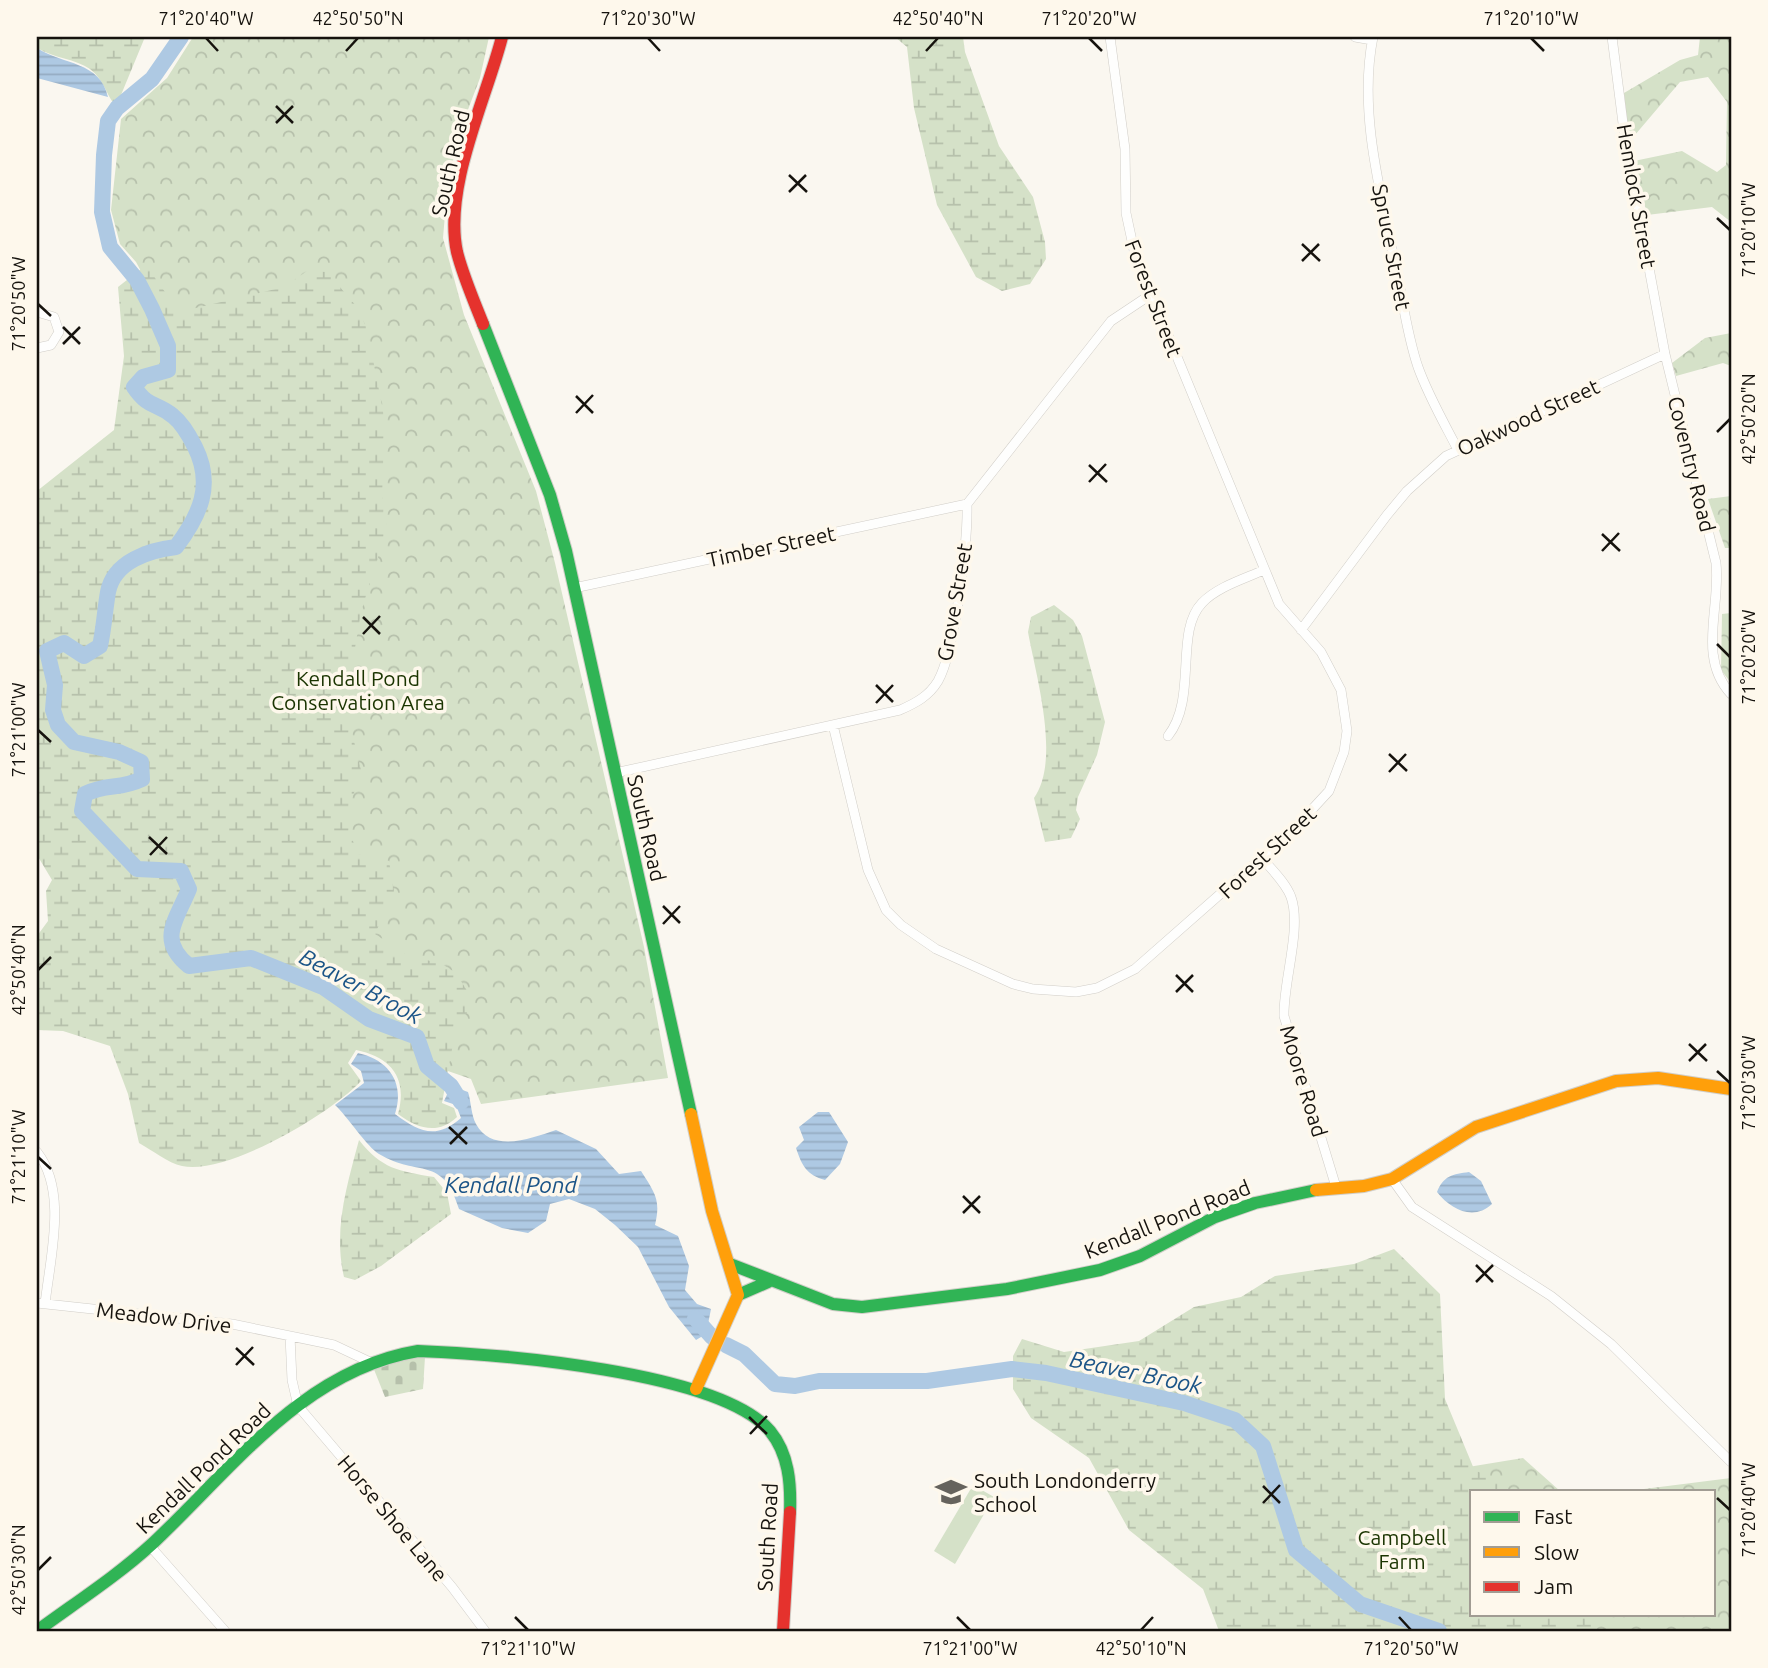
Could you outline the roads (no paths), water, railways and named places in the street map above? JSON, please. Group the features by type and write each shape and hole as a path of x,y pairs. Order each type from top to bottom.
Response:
{"street":[{"name":"South Road","path":"502,37 464,167 454,230 457,251 474,302 550,495 574,588 712,1211 738,1295"},
{"name":"Forest Street","path":"833,725 869,870 886,909 901,925 936,949 1013,984 1055,992 1076,992 1116,980 1151,957 1316,808 1333,782 1344,752 1346,721 1341,690 1321,652 1279,604 1150,295 1129,234 1124,139 1110,37"},
{"path":"1355,37 1372,38"},
{"name":"Hemlock Street","path":"1612,37 1625,139 1665,354"},
{"name":"Spruce Street","path":"1372,38 1367,91 1370,115 1380,185 1410,340 1427,389 1457,448"},
{"path":"967,504 1111,321 1150,295"},
{"path":"37,312 54,317 59,332 51,345 37,348"},
{"name":"Oakwood Street","path":"1301,630 1407,491 1457,448 1665,354"},
{"name":"Coventry Road","path":"1665,354 1716,563 1718,588 1712,645 1713,664 1720,681 1731,694"},
{"name":"Timber Street","path":"574,588 967,504"},
{"name":"Grove Street","path":"615,774 909,706 927,695 940,678 951,635 967,530 967,504"},
{"path":"1168,736 1182,711 1193,616 1206,599 1264,570"},
{"name":"Moore Road","path":"1262,858 1292,899 1293,921 1284,1016 1336,1187"},
{"name":"Kendall Pond Road","path":"730,1264 768,1282 833,1304 862,1307 1007,1289 1100,1270 1140,1256 1215,1217 1255,1203 1392,1179 1476,1127 1616,1081 1658,1078 1731,1089"},
{"path":"37,1152 50,1176 53,1197 41,1304"},
{"path":"1392,1179 1412,1207 1551,1296 1611,1344 1731,1462"},
{"path":"696,1389 738,1295 768,1282"},
{"name":"Meadow Drive","path":"41,1304 179,1317 290,1336 348,1349 368,1361"},
{"path":"290,1336 292,1380 298,1406"},
{"name":"Kendall Pond Road","path":"37,1631 150,1546 248,1447 298,1406 337,1378 368,1361 418,1351 449,1352 622,1372 696,1389"},
{"name":"South Road","path":"696,1389 751,1414 771,1432 785,1457 791,1488 783,1631"},
{"name":"Horse Shoe Lane","path":"298,1406 452,1587 485,1631"},
{"path":"150,1546 225,1631"}],"water":[{"path":"37,48 89,70 104,85 108,97 37,78"},
{"name":"Kendall Pond","path":"358,1053 378,1061 392,1074 398,1092 395,1114 420,1129 444,1129 461,1118 456,1105 444,1101 451,1086 468,1092 476,1124 492,1139 524,1140 556,1130 596,1149 619,1174 641,1171 656,1197 655,1225 678,1236 689,1266 685,1290 697,1304 711,1309 706,1334 696,1340 669,1307 638,1247 595,1209 569,1199 550,1204 546,1221 528,1233 502,1228 459,1209 452,1192 437,1174 393,1161 374,1151 335,1105 364,1083 361,1071 351,1064"},
{"path":"818,1112 829,1112 848,1142 840,1164 825,1180 806,1169 796,1148 804,1140 799,1127"},
{"path":"1469,1172 1481,1181 1492,1204 1478,1212 1456,1208 1437,1192 1442,1182 1449,1177"}],"waterway":[{"name":"Beaver Brook","path":"181,37 152,79 117,108 108,121 102,212 110,247 137,280 168,346 168,370 143,377 134,387 148,402 180,422 188,435 201,461 204,487 202,499 192,523 176,547 145,554 118,572 108,592 100,646 84,656 64,643 47,651 55,685 53,710 58,725 74,742 119,752 141,762 142,779 85,794 82,811 137,869 181,871 189,889 172,930 174,948 179,957 189,966 251,958 323,987 369,1019 417,1037 427,1066 451,1086 461,1102"},
{"name":"Beaver Brook","path":"695,1318 712,1337"},
{"name":"Beaver Brook","path":"726,1345 744,1354 775,1384 795,1386 819,1381 927,1381 1012,1369 1046,1373 1184,1403 1235,1420 1263,1446 1296,1550 1360,1604 1439,1631"}],"place":[{"name":"South Londonderry School","path":"951,1492"}],"park label":[{"name":"Kendall Pond Conservation Area","path":"358,690"},
{"name":"Campbell Farm","path":"1402,1549"}]}
